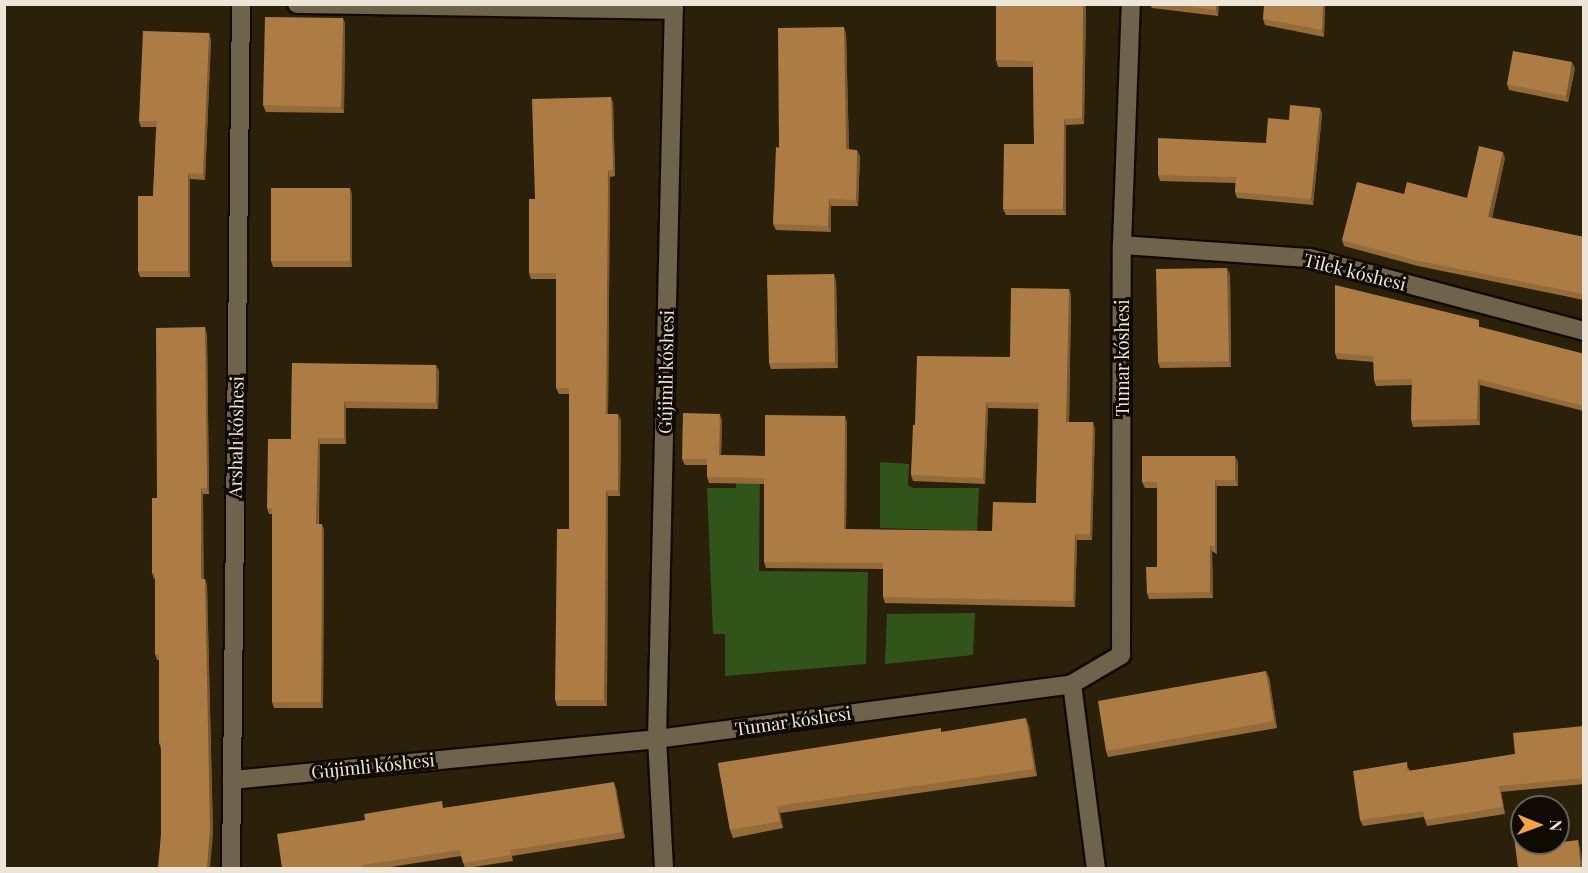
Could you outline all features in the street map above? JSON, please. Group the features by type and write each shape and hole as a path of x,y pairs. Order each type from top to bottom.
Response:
{"street":[{"name":"Arshalı kóshesi","path":"231,868 241,4"},
{"path":"297,4 674,8"},
{"name":"Tumar kóshesi","path":"657,739 1072,684 1121,655 1122,245 1131,4"},
{"name":"Gújimli kóshesi","path":"664,868 657,739 674,8"},
{"name":"Tilek kóshesi","path":"1122,245 1310,258 1584,331"},
{"path":"1072,684 1096,868"},
{"name":"Gújimli kóshesi","path":"232,780 657,739"}],"green space":[{"path":"880,462 909,464 908,485 913,488 979,488 977,531 880,528"},
{"path":"760,467 759,571 868,572 866,664 725,676 725,634 713,634 707,488 736,488 736,468"},
{"path":"975,613 973,655 885,664 887,614"}],"building":[{"path":"996,4 1083,4 1082,118 1064,119 1063,209 1003,209 1004,144 1034,144 1033,61 996,60"},
{"path":"1172,4 1216,4 1216,10"},
{"path":"1264,4 1323,4 1322,30 1263,19"},
{"path":"265,17 343,18 341,107 263,105"},
{"path":"844,27 846,149 857,150 856,200 829,199 828,226 773,224 776,147 779,148 778,28"},
{"path":"143,31 209,33 203,174 188,173 188,271 138,271 138,196 153,196 157,121 139,121"},
{"path":"1513,51 1572,62 1566,96 1507,84"},
{"path":"611,97 613,170 608,170 606,414 618,414 618,490 606,490 604,700 555,700 557,529 569,529 569,388 556,388 556,273 529,273 529,199 535,199 532,99"},
{"path":"1290,105 1320,108 1311,199 1235,192 1236,177 1158,175 1158,138 1266,143 1268,118 1289,120"},
{"path":"1479,146 1503,152 1488,217 1584,237 1584,294 1415,260 1342,240 1357,182 1404,194 1407,182 1467,198"},
{"path":"271,188 350,188 350,261 271,261"},
{"path":"1227,268 1229,361 1158,362 1156,269"},
{"path":"834,274 835,362 769,363 767,275"},
{"path":"1335,285 1479,320 1479,327 1584,354 1584,406 1478,379 1477,419 1411,420 1412,379 1374,380 1373,356 1335,353"},
{"path":"1011,288 1069,289 1066,422 1093,422 1090,534 1075,534 1073,601 883,597 883,563 764,562 764,478 707,477 707,459 682,459 683,413 720,414 719,455 765,456 765,415 845,416 844,529 992,531 993,502 1036,503 1039,403 986,402 983,478 911,475 917,356 1010,357"},
{"path":"205,327 207,488 201,488 201,579 205,579 210,828 207,868 158,868 161,834 161,743 159,743 159,654 155,654 155,573 152,573 152,498 157,498 156,328"},
{"path":"292,363 436,365 436,403 344,401 344,438 318,438 316,524 322,524 321,702 272,702 272,508 267,508 268,439 291,439"},
{"path":"1142,456 1235,456 1235,480 1215,480 1215,547 1210,545 1210,592 1147,593 1146,567 1157,567 1157,482 1142,482"},
{"path":"1266,671 1274,721 1106,751 1098,701"},
{"path":"1026,718 1034,769 777,806 780,821 730,830 718,763 941,728 941,732"},
{"path":"1584,726 1584,778 1499,786 1503,807 1425,820 1423,811 1360,820 1353,771 1407,762 1408,771 1515,754 1513,733"},
{"path":"614,782 622,832 510,850 511,855 463,863 460,850 362,865 363,868 282,868 277,834 365,820 364,814 442,801 443,808"},
{"path":"1578,840 1581,868 1518,868 1516,855 1570,855 1570,841"}]}
